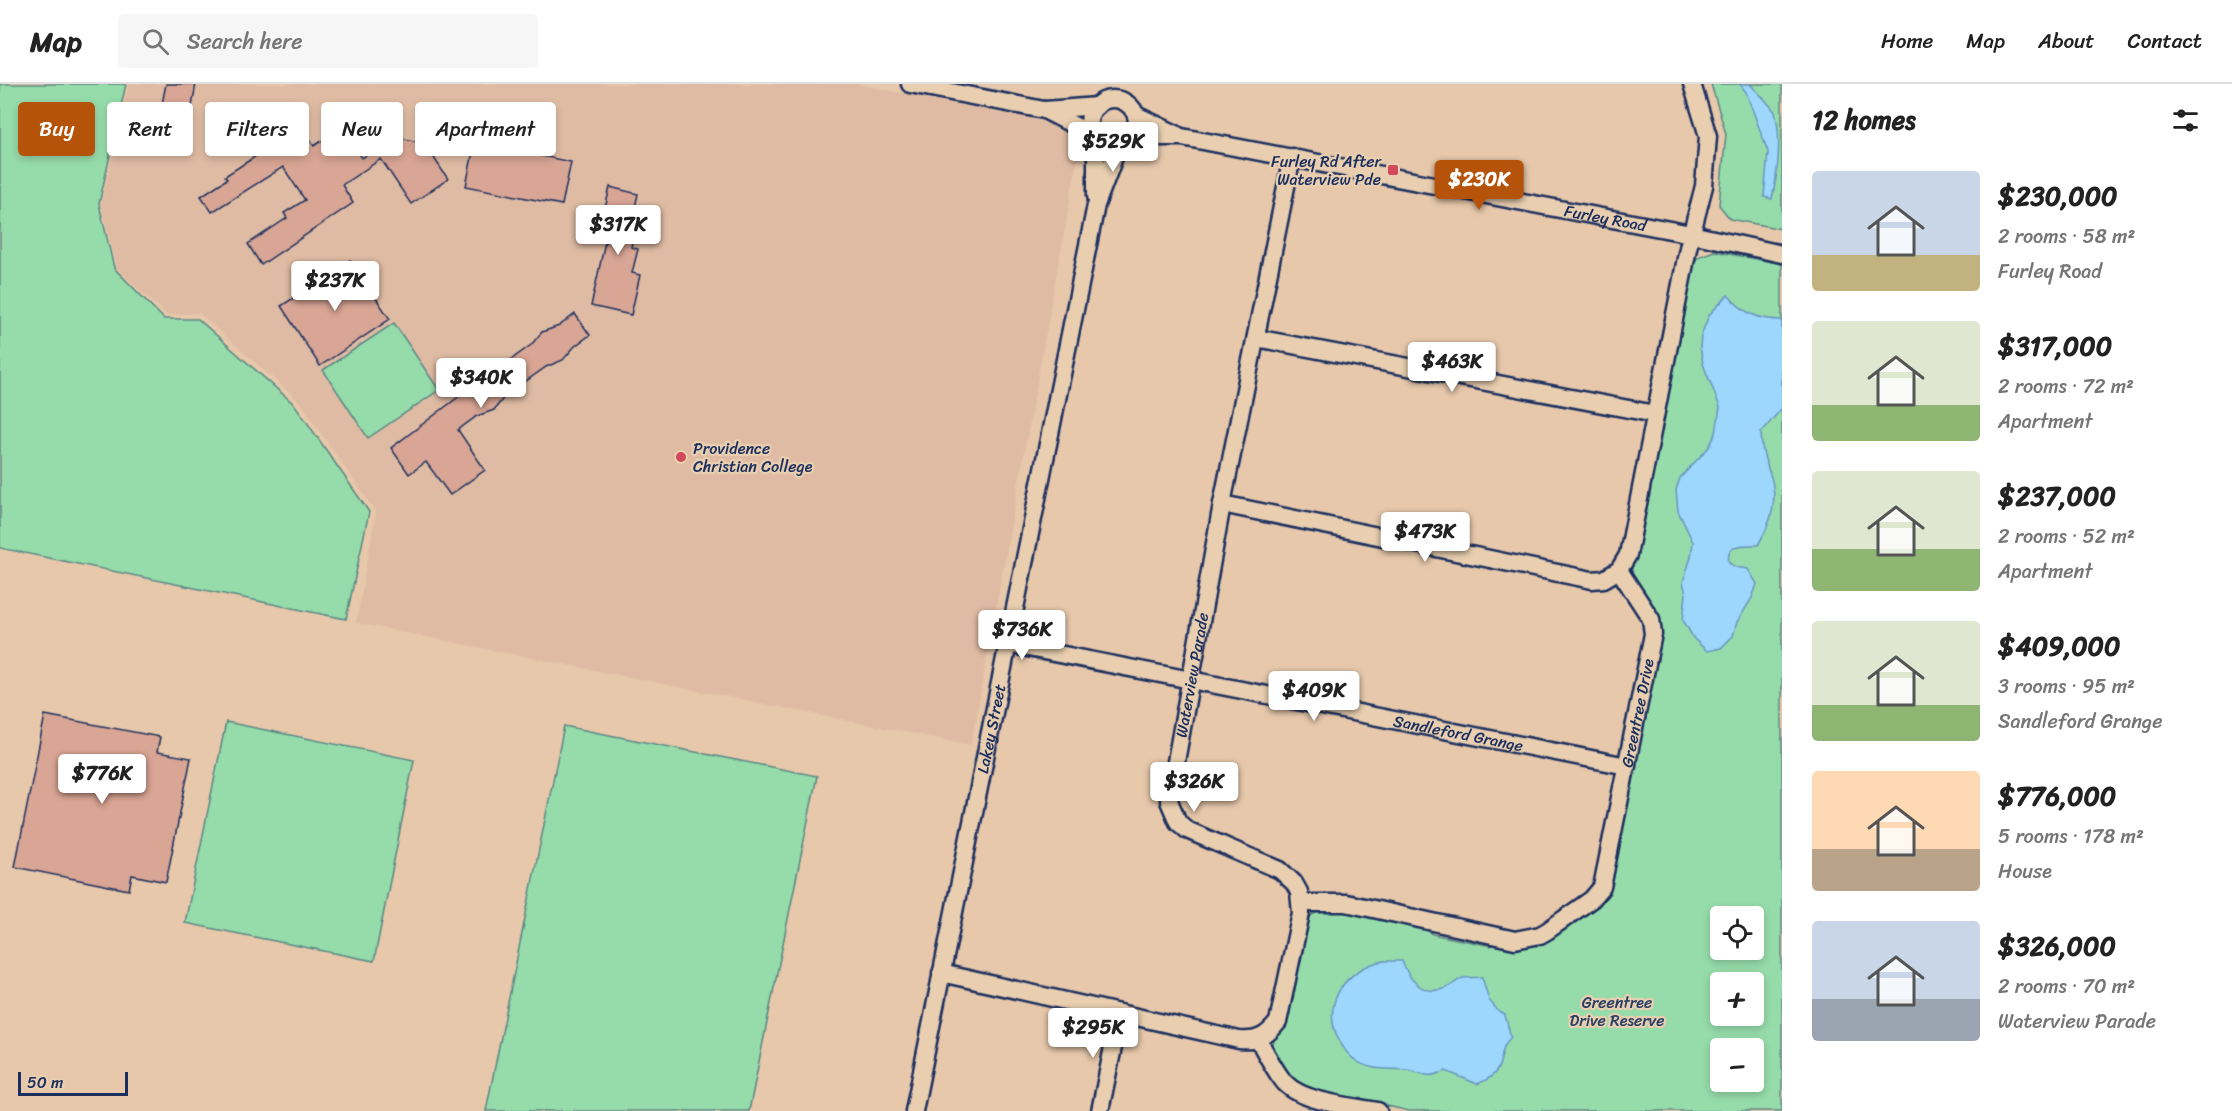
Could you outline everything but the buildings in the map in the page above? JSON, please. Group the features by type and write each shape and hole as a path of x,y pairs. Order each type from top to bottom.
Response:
{"street":[{"path":"910,84 1044,110 1110,147 1118,147 1133,137 1138,123 1129,105 1117,99 1044,110"},
{"name":"Lakey Street","path":"1096,205 1094,137 1089,119 1100,103 1106,84"},
{"path":"1120,84 1124,101"},
{"path":"1222,504 1592,580 1604,579 1618,570 1628,555 1691,234 1704,186 1708,136 1692,84"},
{"name":"Furley Road","path":"1136,115 1182,137"},
{"name":"Furley Road","path":"1133,137 1182,137 1691,234 1782,254"},
{"name":"Lakey Street","path":"914,1111 1096,205 1118,147"},
{"name":"Waterview Parade","path":"1292,157 1222,504 1169,801 1178,822 1187,830 1280,870 1294,883 1301,903"},
{"path":"1256,338 1655,414"},
{"name":"Greentree Drive","path":"1301,903 1346,903 1515,940 1540,935 1598,893 1606,871 1653,627 1647,612 1618,570"},
{"name":"Sandleford Grange","path":"1008,644 1627,766"},
{"path":"941,973 1249,1041 1268,1034 1278,1022 1301,913 1301,903"},
{"path":"1100,1111 1120,1013"},
{"path":"1258,1039 1279,1075 1298,1093 1311,1098 1378,1111"}],"shaded area":[{"name":"Providence Christian College","path":"129,84 857,84 1083,129 971,745 356,623 376,512 299,401 199,313 167,315 116,268 101,204 112,156 193,156 193,102 125,102"}],"green space":[{"path":"0,84 126,84 122,102 107,102 107,156 110,156 99,204 114,268 164,319 198,319 295,405 369,512 346,619 0,548"},
{"path":"1711,84 1782,84 1782,229 1730,219 1719,205 1726,134"},
{"name":"Greentree Drive Reserve","path":"1714,251 1782,264 1782,1111 1409,1111 1302,1086 1285,1071 1273,1053 1273,1045 1306,920 1312,915 1333,908 1425,927 1432,934 1491,946 1496,941 1513,945 1597,903 1659,632 1632,576 1632,562 1693,264 1698,257"},
{"path":"394,323 439,390 368,438 323,370"},
{"path":"226,722 414,760 374,961 185,923"},
{"path":"564,726 817,776 749,1111 486,1111"}],"water":[{"path":"1740,84 1750,84 1775,112 1778,155 1772,199 1764,197 1768,152 1746,92"},
{"path":"1728,295 1752,314 1766,319 1782,320 1782,408 1761,433 1774,493 1770,520 1758,545 1736,546 1728,556 1729,563 1748,569 1757,584 1752,598 1737,622 1733,636 1721,648 1707,651 1694,639 1683,620 1686,594 1683,582 1693,542 1678,511 1676,490 1680,478 1709,447 1716,433 1720,407 1703,364 1700,347 1701,336 1709,315"},
{"path":"1384,961 1402,961 1413,980 1430,990 1446,988 1463,978 1482,977 1489,1000 1498,1011 1505,1015 1511,1037 1503,1049 1495,1073 1477,1084 1446,1071 1430,1075 1407,1070 1374,1068 1361,1064 1350,1056 1333,1025 1335,999 1341,988 1359,970"}],"place":[{"name":"Furley Rd After Waterview Pde","path":"1393,170"},
{"name":"Providence Christian College","path":"681,457"}]}
